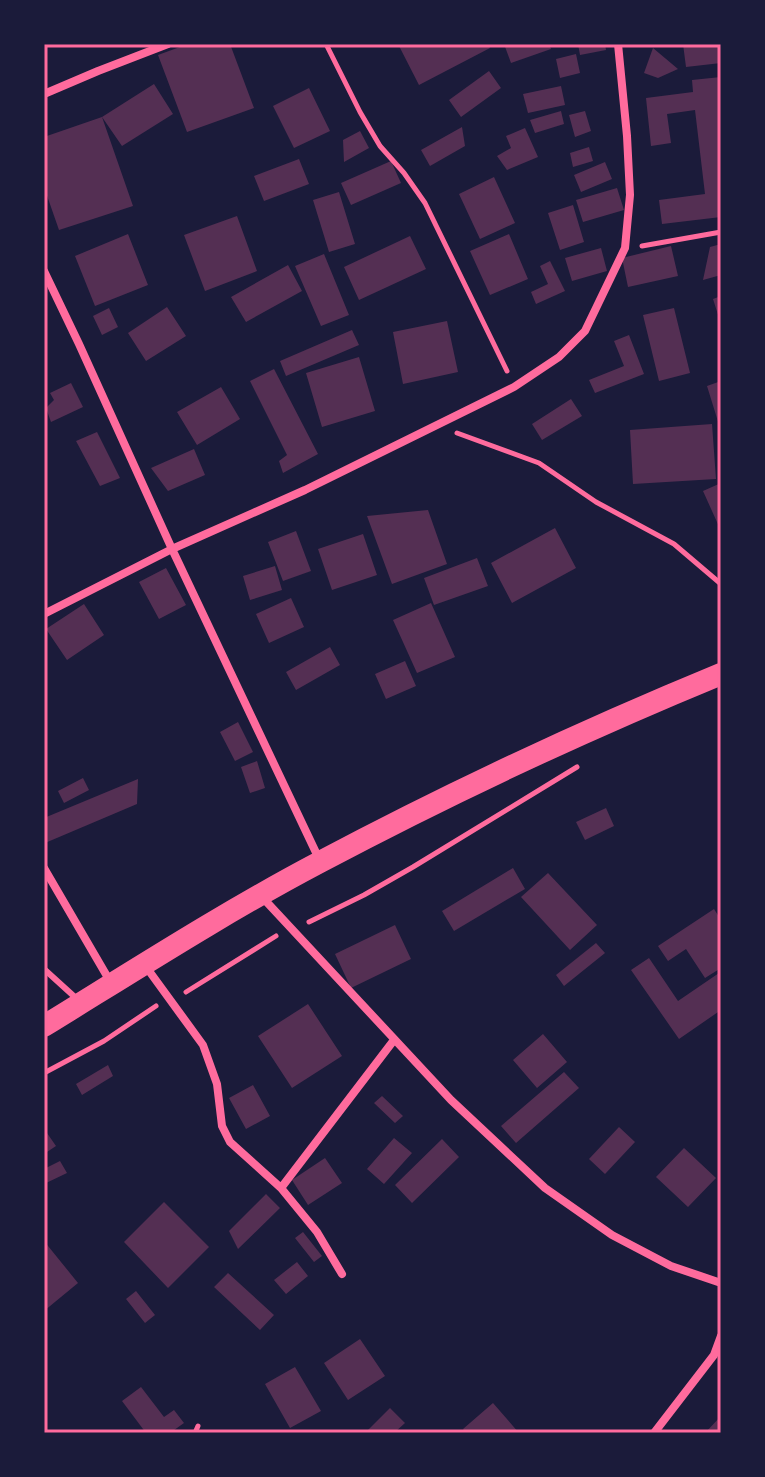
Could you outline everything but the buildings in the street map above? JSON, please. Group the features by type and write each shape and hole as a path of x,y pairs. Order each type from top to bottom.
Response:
{"highway":[{"path":"44,1026 144,963 320,862 532,756 721,674"}],"street":[{"path":"44,94 168,44"},
{"path":"44,614 172,549 305,490 514,387 559,357 585,331 625,248 630,195 618,44"},
{"path":"44,271 320,862"},
{"path":"44,868 112,984"},
{"path":"261,895 451,1100 545,1188 623,1241 671,1266 721,1283"},
{"path":"144,963 203,1045 217,1084 222,1126 230,1142 281,1188 317,1232 342,1274"},
{"path":"281,1188 394,1040"},
{"path":"654,1433 714,1355 721,1336"}],"lane":[{"path":"44,969 82,1003"}],"path":[{"path":"326,44 380,146 425,203 514,387"},
{"path":"625,248 721,232"},
{"path":"440,423 463,437 539,463 596,502 674,544 721,584"},
{"path":"44,1073 104,1041 292,928 364,895 584,763"},
{"path":"195,1433 198,1426"}]}
